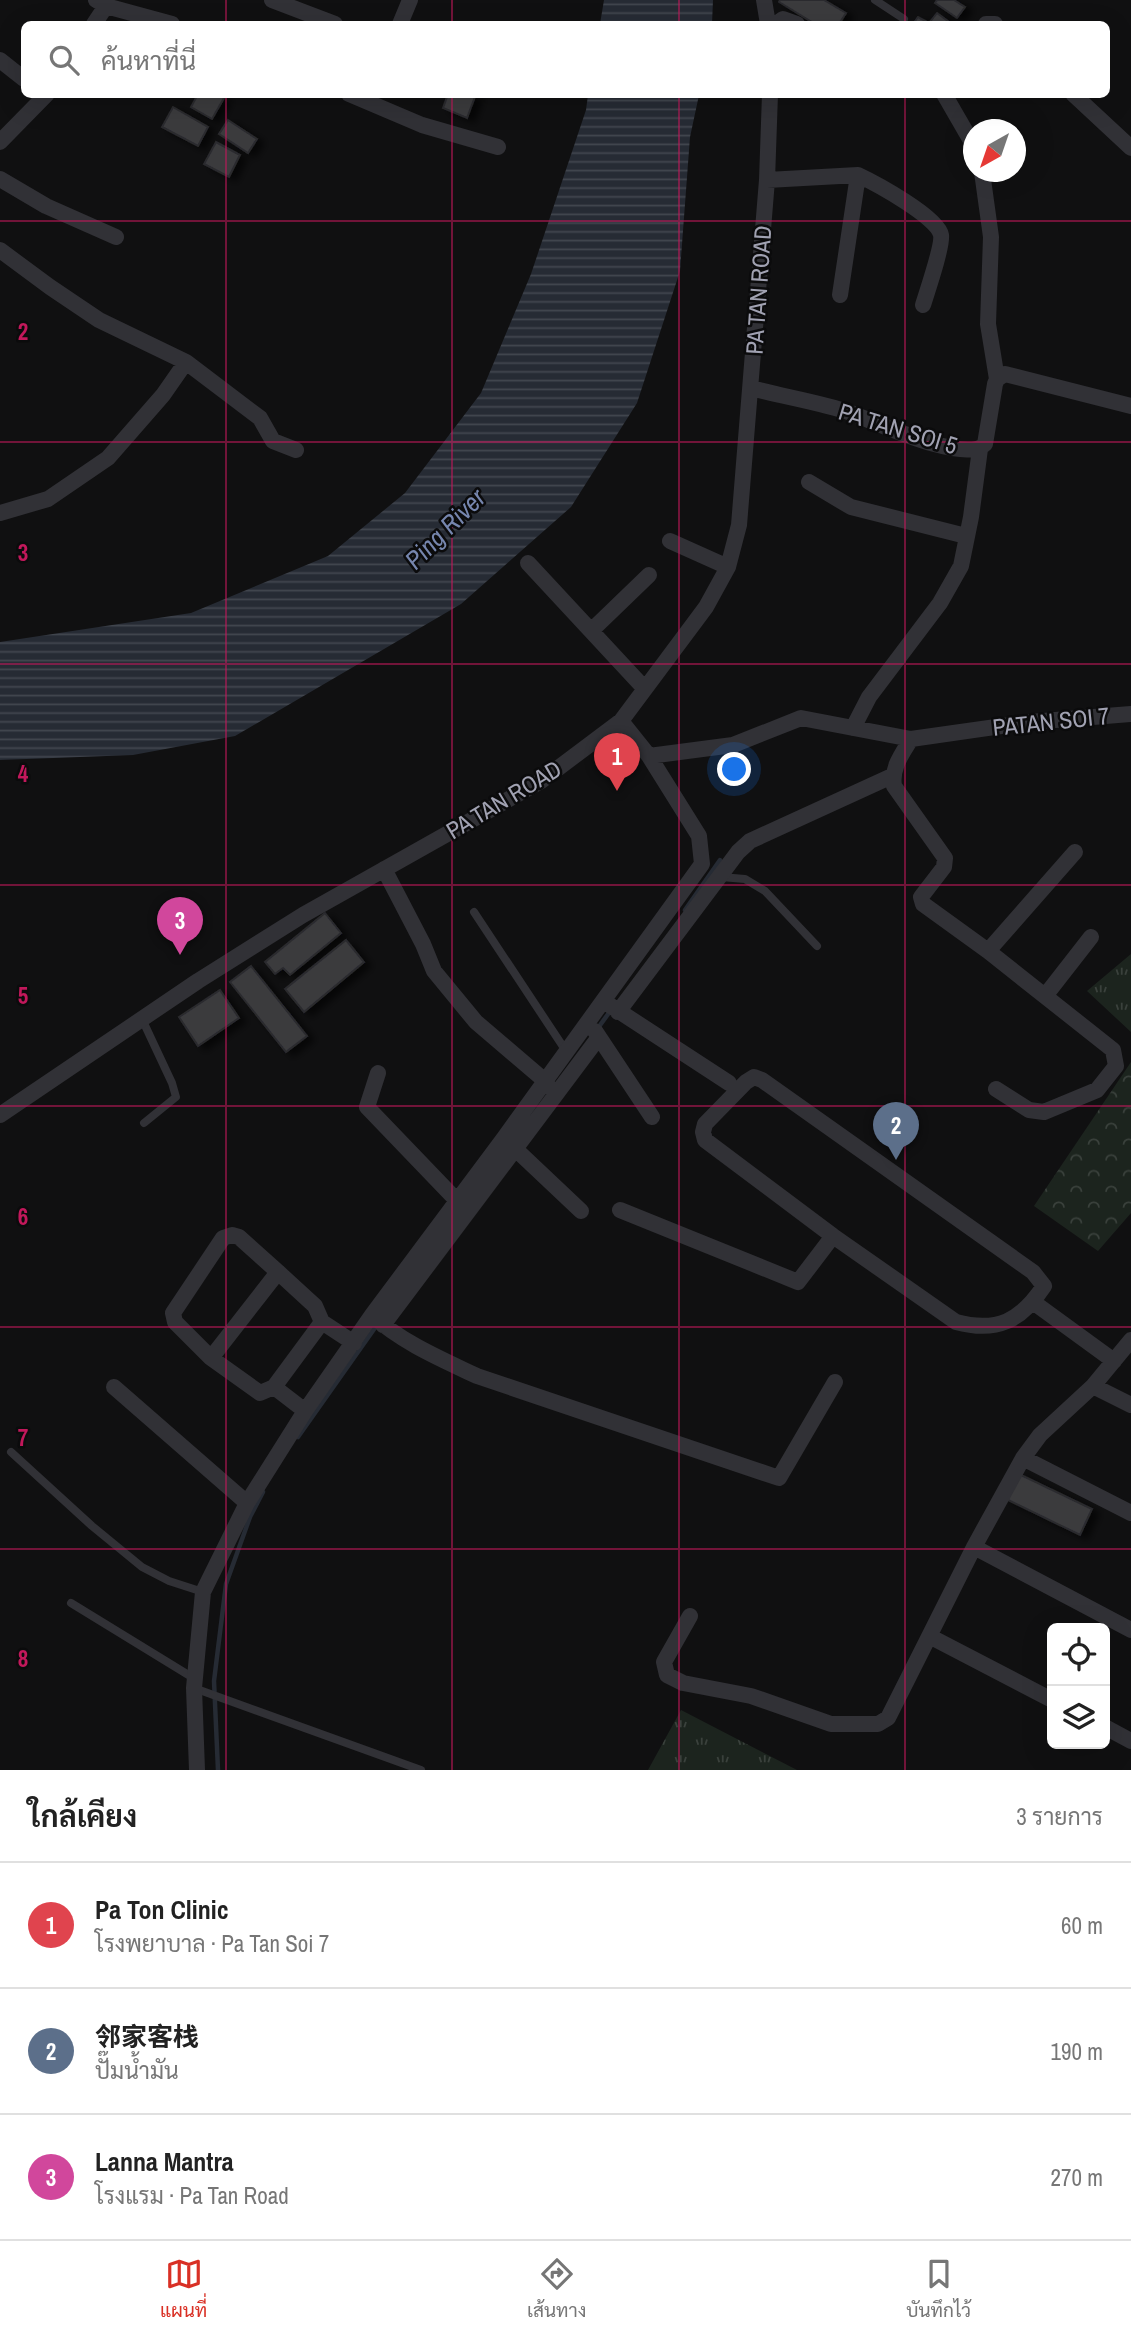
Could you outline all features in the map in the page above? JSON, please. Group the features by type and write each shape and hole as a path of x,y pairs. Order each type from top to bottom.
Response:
{"street":[{"path":"272,0 315,8 331,21"},
{"path":"401,21 410,0"},
{"path":"764,0 768,21"},
{"path":"95,21 101,3 162,21"},
{"path":"0,60 21,77"},
{"path":"0,142 43,98"},
{"path":"358,98 422,125 498,147"},
{"name":"PA TAN ROAD","path":"0,1115 303,915 541,781 621,721 706,607 728,567 739,525 767,180 770,98"},
{"path":"946,98 963,127"},
{"path":"1077,98 1131,148"},
{"path":"767,180 858,175 881,185 936,224 942,237 923,305"},
{"path":"840,295 858,175"},
{"path":"0,179 46,206 117,237"},
{"name":"PA TAN SOI 5","path":"751,388 850,413 916,439 954,448 980,449 985,444 996,382 988,324 991,237 983,182"},
{"path":"0,250 50,288 99,320 186,362 260,418 273,441 296,450"},
{"path":"0,513 48,499 108,458 163,395 186,362"},
{"path":"996,382 1005,374 1011,374 1131,406"},
{"path":"853,728 869,697 940,604 961,566 980,449"},
{"path":"809,482 851,507 965,536"},
{"path":"670,541 728,567"},
{"path":"528,563 645,689"},
{"path":"591,631 649,575"},
{"name":"PATAN SOI 7","path":"649,756 733,745 801,719 911,739 1030,722 1131,714"},
{"path":"509,1144 544,1080 702,864 699,836 649,756 621,721"},
{"path":"911,739 895,766 892,776 894,786 944,858 944,867 921,897 923,904 988,951 1103,1045 1113,1050 1116,1066 1097,1090 1044,1112 1029,1110 996,1090"},
{"path":"618,1012 738,852 750,841 892,776"},
{"path":"988,951 1075,852"},
{"path":"702,864 721,877"},
{"path":"384,869 423,944 433,971 476,1022 544,1080 555,1096"},
{"path":"1045,996 1091,937"},
{"path":"639,950 657,961"},
{"path":"603,1000 729,1083"},
{"path":"588,1021 652,1117"},
{"path":"197,1770 195,1683 203,1592 247,1503 305,1411 354,1343 377,1320 509,1144 555,1096 599,1037"},
{"path":"377,1073 367,1107 462,1207"},
{"path":"754,1077 762,1080 1033,1272 1044,1286 1033,1302 1015,1319 976,1327 956,1322 705,1140 705,1124 746,1082 754,1077"},
{"path":"509,1144 581,1211"},
{"path":"620,1210 798,1282 834,1236"},
{"path":"322,1322 275,1387 260,1393 211,1359 175,1322 173,1312 223,1238 232,1235 239,1237 315,1306 322,1322 354,1343"},
{"path":"211,1359 278,1272"},
{"path":"1033,1302 1114,1361"},
{"path":"377,1320 436,1357 477,1376 779,1478 835,1382"},
{"path":"690,1616 664,1662 667,1675 684,1683 751,1696 831,1724 878,1724 888,1718 974,1547 1023,1458 1040,1435 1093,1386 1131,1340"},
{"path":"1093,1386 1131,1405"},
{"path":"114,1387 247,1503"},
{"path":"275,1387 300,1407"},
{"path":"1023,1458 1131,1513"},
{"path":"974,1547 1131,1630"},
{"path":"931,1637 1047,1697"},
{"path":"1110,1730 1131,1741"}],"lane":[{"path":"876,0 904,19"},
{"path":"721,877 745,879 765,891 817,946"},
{"path":"474,912 566,1051"},
{"path":"142,1019 176,1097 144,1123"},
{"path":"11,1452 92,1526 142,1567 169,1581 203,1592"},
{"path":"71,1603 212,1694 421,1770"}],"green space":[{"path":"1131,954 1131,1032 1087,991"},
{"path":"1131,1062 1131,1213 1098,1251 1034,1206"},
{"path":"681,1710 797,1770 648,1770"}],"water":[{"path":"604,0 713,0 712,21 600,21"},
{"name":"Ping River","path":"588,98 698,98 690,137 680,271 637,403 571,507 461,604 235,736 133,755 0,760 0,642 191,613 328,556 405,493 481,393 531,274 586,110"}],"building":[{"path":"824,0 846,13 841,21 810,21 779,2"},
{"path":"937,0 954,0 965,7 957,18 935,3"},
{"path":"937,13 948,21 931,21"},
{"path":"196,98 224,98 212,119 191,107"},
{"path":"447,98 474,98 467,118 443,108"},
{"path":"173,107 208,127 198,146 162,127"},
{"path":"228,120 257,139 248,153 219,134"},
{"path":"216,142 240,155 229,177 204,164"},
{"path":"325,913 341,933 290,975 283,968 275,974 265,962"},
{"path":"346,940 364,962 304,1012 285,989"},
{"path":"251,966 307,1036 286,1052 230,982"},
{"path":"220,990 239,1018 198,1046 179,1017"},
{"path":"1019,1474 1092,1509 1080,1535 1006,1499"}],"waterway":[{"path":"685,910 720,860"},
{"path":"598,1028 611,1010"},
{"path":"298,1437 377,1325"},
{"path":"218,1770 214,1681 226,1584 250,1517 263,1492"}],"place":[{"name":"Pa Ton Clinic","path":"617,791"},
{"name":"Lanna Mantra","path":"180,955"},
{"name":"邻家客栈","path":"896,1160"}]}
